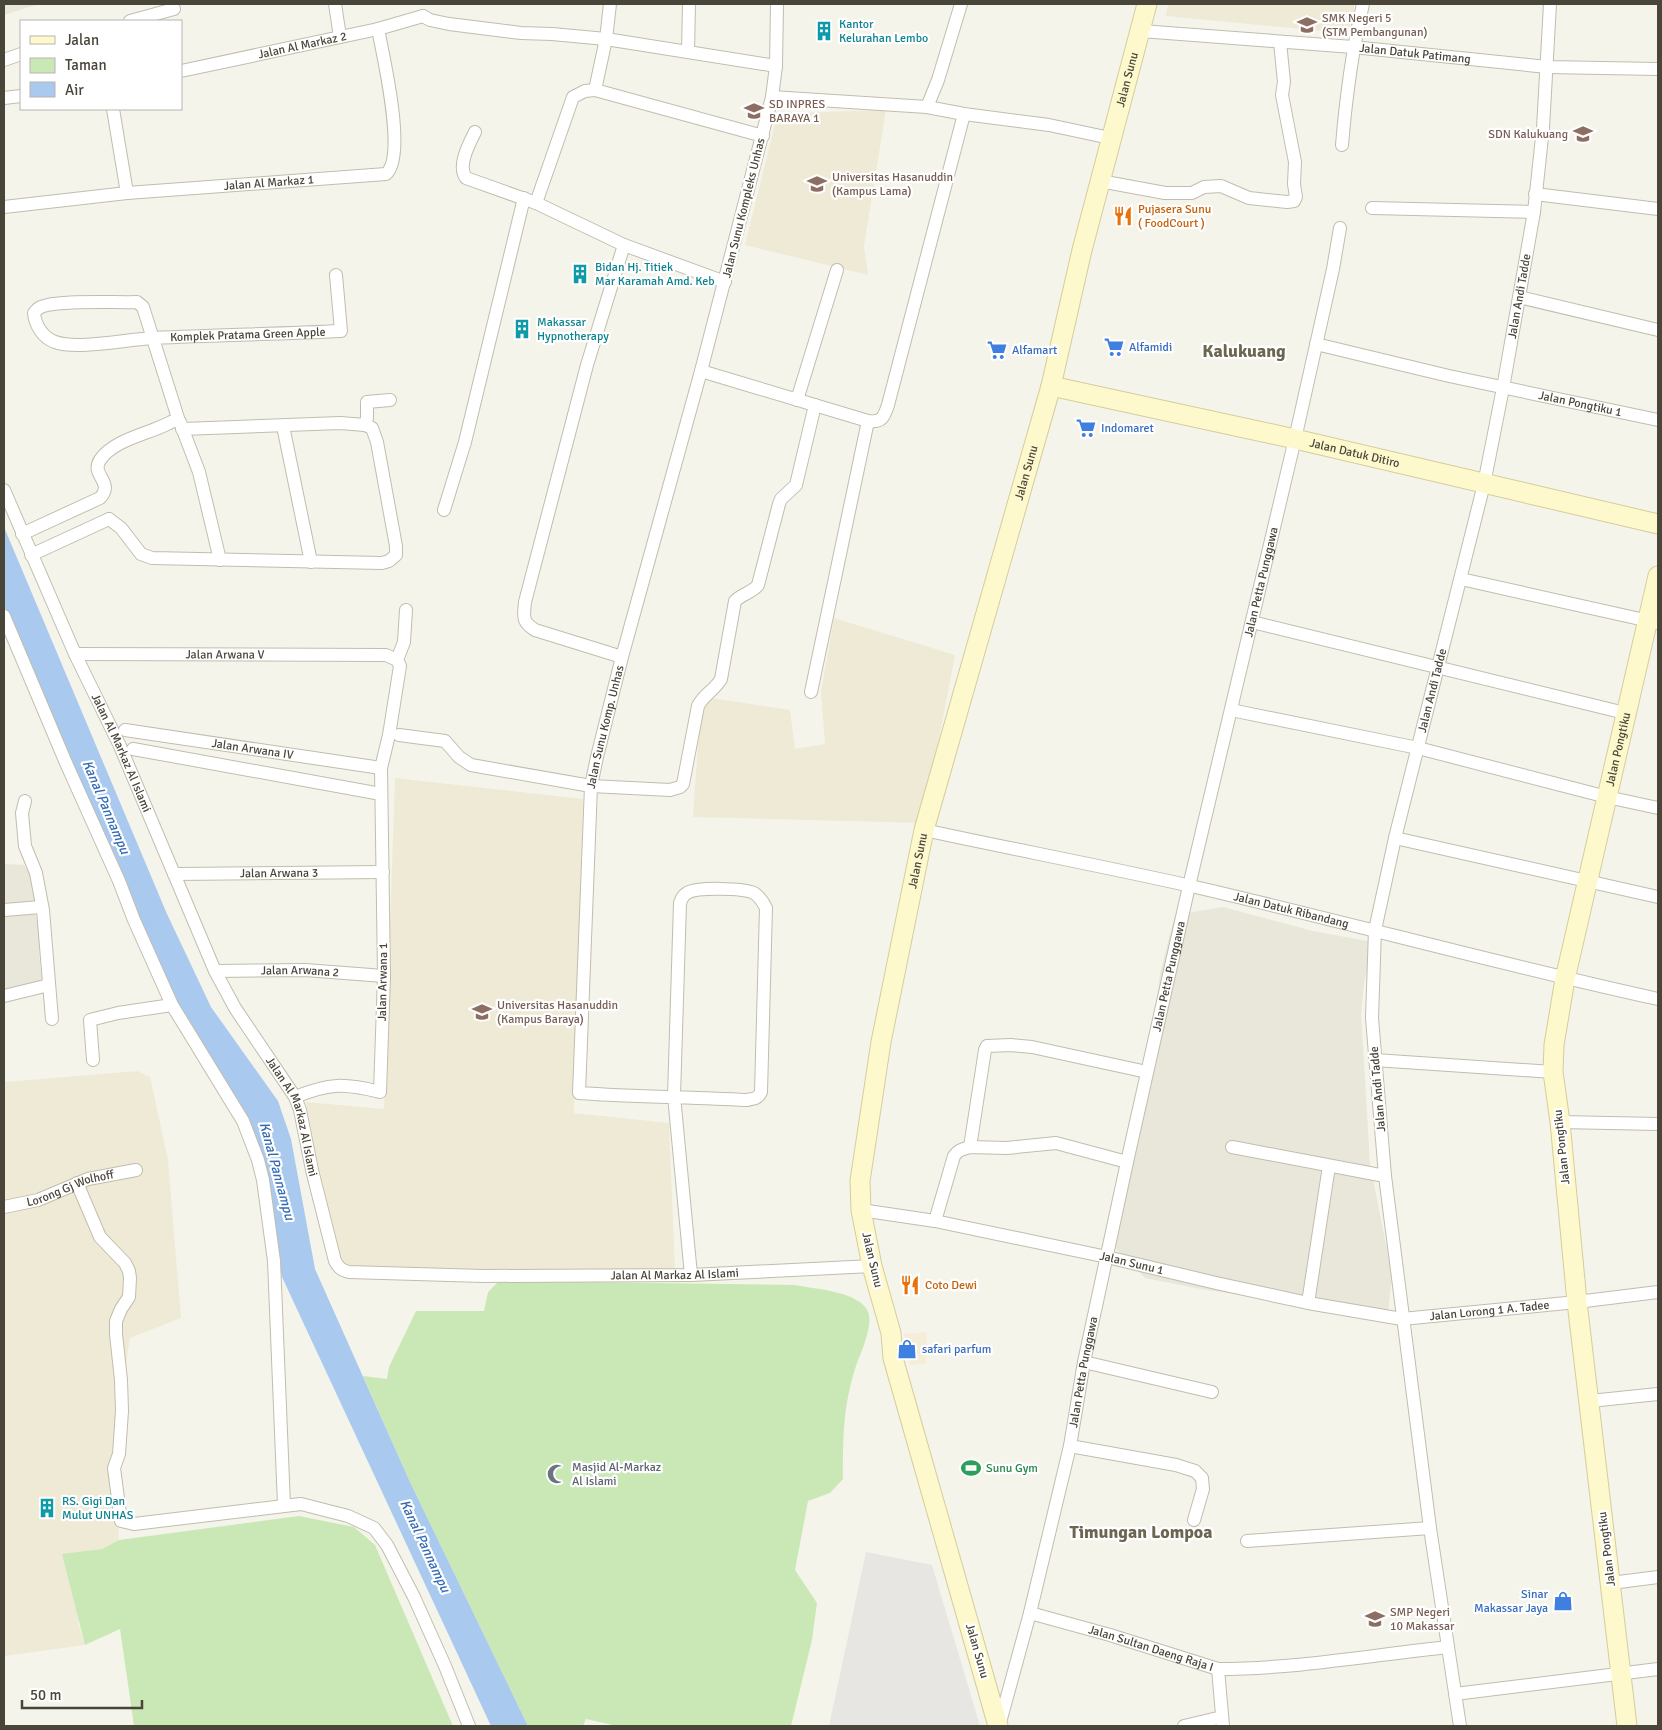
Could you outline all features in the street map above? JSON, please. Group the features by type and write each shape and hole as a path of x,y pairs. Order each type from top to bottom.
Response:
{"street":[{"path":"335,4 340,38"},
{"path":"595,90 606,39 610,4"},
{"path":"688,52 689,4"},
{"name":"Jalan Sunu Kompleks Unhas","path":"701,371 772,97 776,66 777,4"},
{"path":"927,107 938,80 960,4"},
{"name":"Jalan Sunu","path":"999,1726 893,1358 891,1333 872,1266 861,1210 860,1181 882,1042 924,830 1051,386 1110,138 1147,4"},
{"path":"1342,145 1346,90 1363,4"},
{"name":"Jalan Andi Tadde","path":"1460,1726 1430,1528 1385,1176 1372,1018 1375,930 1395,838 1484,484 1503,388 1534,212 1543,128 1550,4"},
{"path":"134,20 174,9"},
{"path":"423,10 430,20 449,24 521,33 606,39 776,66"},
{"name":"Jalan Al Markaz 2","path":"182,71 378,29 423,10"},
{"name":"Jalan Al Markaz 1","path":"4,207 127,193 388,173 394,161 395,143 389,82 378,29"},
{"name":"Jalan Datuk Patimang","path":"1141,31 1353,47 1547,67 1658,69"},
{"path":"1100,181 1164,193 1192,193 1204,187 1221,186 1249,198 1294,201 1296,197 1294,184 1295,162 1282,95 1284,82 1280,42"},
{"path":"4,60 20,54"},
{"path":"536,203 573,97 585,91 595,90 763,136"},
{"path":"4,98 20,96"},
{"path":"772,97 927,107 964,114 1050,125 1110,138"},
{"path":"113,110 127,193"},
{"path":"701,371 868,421 878,422 882,419 888,405 964,114"},
{"path":"474,132 466,154 463,175 472,181 524,198 624,245 725,282"},
{"path":"1535,194 1658,209"},
{"path":"444,510 465,442 524,198"},
{"path":"1372,208 1534,212"},
{"name":"Jalan Petta Punggawa","path":"999,1726 1030,1613 1070,1446 1084,1362 1127,1162 1189,886 1295,439 1333,269 1340,228"},
{"path":"622,657 535,630 527,625 524,618 525,602 587,365 624,245"},
{"path":"797,400 837,270"},
{"name":"Komplek Pratama Green Apple","path":"220,560 199,472 180,424 153,338 143,307 137,302 49,304 34,313 34,320 44,335 53,342 68,345 153,338 341,331 336,275"},
{"path":"1519,297 1658,330"},
{"name":"Jalan Pongtiku 1","path":"1316,344 1503,388 1658,420"},
{"name":"Jalan Sunu Komp. Unhas","path":"674,1096 622,1096 580,1093 591,786 622,657 701,371"},
{"name":"Jalan Datuk Ditiro","path":"1051,386 1295,439 1658,524"},
{"path":"365,425 367,402 390,400"},
{"path":"399,736 445,741 460,757 471,765 591,786 670,790 680,787 683,784 698,706 701,700 721,679 735,601 740,596 756,588 758,584 778,504 781,498 796,485 815,405"},
{"path":"810,692 868,421"},
{"path":"22,534 100,498 105,492 106,486 98,468 99,462 104,456 130,440 170,424 204,428 340,423 365,425 372,428 376,435 396,546 396,556 390,561 382,563 152,558 141,554 121,528 109,519 100,498"},
{"path":"283,426 311,562"},
{"name":"Jalan Al Markaz Al Islami","path":"4,490 75,654 111,726 215,971 235,1008 296,1097 335,1261 342,1271 483,1276 691,1275 872,1266"},
{"path":"31,555 109,519"},
{"name":"Jalan Pongtiku","path":"1627,1726 1553,1072 1555,1035 1565,978 1625,713 1653,622 1658,576"},
{"path":"1461,579 1653,622"},
{"name":"Jalan Arwana 1","path":"296,1097 319,1088 340,1084 380,1092 384,976 381,768 400,672 397,660 404,642 406,610"},
{"path":"4,616 6,629 120,881 134,920 172,1005 243,1122 253,1143 264,1180 274,1261 284,1505"},
{"path":"1252,622 1625,713"},
{"name":"Jalan Arwana V","path":"75,654 376,655 392,657 397,660"},
{"path":"1231,710 1418,748 1607,797 1658,808"},
{"name":"Jalan Arwana IV","path":"125,730 381,768"},
{"path":"133,748 382,794"},
{"path":"25,801 22,813 25,846 36,874 52,1019"},
{"name":"Jalan Datuk Ribandang","path":"924,830 1189,886 1658,999"},
{"path":"1395,838 1658,897"},
{"name":"Jalan Arwana 3","path":"174,874 383,872"},
{"path":"674,1096 746,1100 757,1098 761,1092 766,908 759,897 749,891 694,891 682,896 680,902 674,1096 691,1275"},
{"path":"4,910 41,907"},
{"name":"Jalan Arwana 2","path":"215,971 305,970 384,976"},
{"path":"4,996 49,985"},
{"path":"93,1060 90,1020 118,1012 172,1005"},
{"path":"970,1148 987,1046 1011,1045 1032,1047 1147,1072"},
{"path":"1374,1060 1553,1072"},
{"path":"1560,1122 1658,1124"},
{"path":"935,1221 957,1151 970,1148 1006,1148 1056,1144 1127,1162"},
{"path":"1232,1147 1385,1176"},
{"path":"1308,1302 1329,1166"},
{"name":"Lorong Gj Wolhoff","path":"4,1207 38,1200 77,1183 136,1170"},
{"path":"77,1183 100,1236 125,1263 130,1278 129,1297 118,1315 116,1334 122,1411 118,1454 114,1468 121,1521 134,1524 301,1504 348,1516 374,1528 387,1545 414,1597 469,1726"},
{"name":"Jalan Sunu 1","path":"861,1210 935,1221 1107,1257 1216,1283 1402,1319"},
{"name":"Jalan Lorong 1 A. Tadee","path":"1402,1319 1578,1302 1658,1292"},
{"path":"1084,1362 1212,1392"},
{"path":"1590,1400 1658,1394"},
{"path":"1070,1446 1176,1465 1195,1471 1202,1478 1203,1489 1194,1520"},
{"path":"1247,1541 1430,1528"},
{"path":"1611,1583 1658,1577"},
{"name":"Jalan Sultan Daeng Raja I","path":"1030,1613 1110,1635 1218,1669 1222,1722"},
{"path":"1218,1669 1283,1666 1448,1647"},
{"path":"1455,1694 1658,1669"},
{"path":"1184,1726 1222,1722"}],"shaded area":[{"path":"4,4 39,4 4,15"},
{"name":"SMK Negeri 5 (STM Pembangunan)","path":"1168,4 1354,4 1354,34 1166,16"},
{"name":"Universitas Hasanuddin (Kampus Lama)","path":"886,110 864,246 868,275 745,245 775,124 791,113"},
{"path":"834,618 955,655 923,823 693,817 700,715 711,698 790,710 795,749 825,744 821,692"},
{"name":"Universitas Hasanuddin (Kampus Baraya)","path":"395,778 583,799 574,1113 669,1123 675,1271 354,1268 343,1264 316,1155 306,1102 384,1109"},
{"path":"4,864 24,865 34,882 40,902 34,909 39,931 42,982 4,1000"},
{"path":"1223,907 1313,931 1372,942 1364,984 1361,1014 1370,1164 1392,1275 1388,1314 1298,1300 1240,1295 1145,1278 1112,1245 1136,1152 1150,1062 1160,973 1175,915"},
{"path":"137,1071 150,1077 168,1160 181,1318 130,1338 114,1438 119,1540 102,1549 78,1623 85,1645 4,1656 4,1082"},
{"name":"safari parfum","path":"927,1332 926,1364 910,1365 904,1334"},
{"path":"866,1552 932,1565 980,1726 829,1726"}],"green space":[{"path":"499,1281 795,1285 843,1294 860,1302 866,1308 869,1314 869,1328 856,1366 846,1408 843,1479 830,1493 808,1501 795,1570 817,1603 812,1640 791,1726 617,1726 586,1719 583,1726 528,1726 410,1482 363,1376 387,1379 389,1367 416,1311 484,1311 488,1292"},
{"path":"299,1516 354,1527 375,1545 453,1726 134,1726 120,1629 85,1645 62,1554 102,1549 119,1540"}],"water":[{"name":"Kanal Pannampu","path":"4,527 167,914 211,1007 278,1101 291,1139 315,1269 410,1482 528,1726 491,1726 282,1277 259,1153 176,1009 4,606"}],"place":[{"name":"SMK Negeri 5 (STM Pembangunan)","path":"1307,25"},
{"name":"Kantor Kelurahan Lembo","path":"824,31"},
{"name":"SD INPRES BARAYA 1","path":"754,111"},
{"name":"SDN Kalukuang","path":"1583,134"},
{"name":"Universitas Hasanuddin (Kampus Lama)","path":"817,184"},
{"name":"Pujasera Sunu ( FoodCourt )","path":"1123,216"},
{"name":"Bidan Hj. Titiek Mar Karamah Amd. Keb","path":"580,274"},
{"name":"Makassar Hypnotherapy","path":"522,329"},
{"name":"Alfamidi","path":"1114,347"},
{"name":"Alfamart","path":"997,350"},
{"name":"Indomaret","path":"1086,428"},
{"name":"Universitas Hasanuddin (Kampus Baraya)","path":"482,1012"},
{"name":"Coto Dewi","path":"910,1285"},
{"name":"safari parfum","path":"907,1349"},
{"name":"Sunu Gym","path":"971,1468"},
{"name":"Masjid Al-Markaz Al Islami","path":"557,1474"},
{"name":"RS. Gigi Dan Mulut UNHAS","path":"47,1508"},
{"name":"Sinar Makassar Jaya","path":"1563,1601"},
{"name":"SMP Negeri 10 Makassar","path":"1375,1619"}],"district":[{"name":"Kalukuang","path":"1244,351"},
{"name":"Timungan Lompoa","path":"1141,1532"}]}
